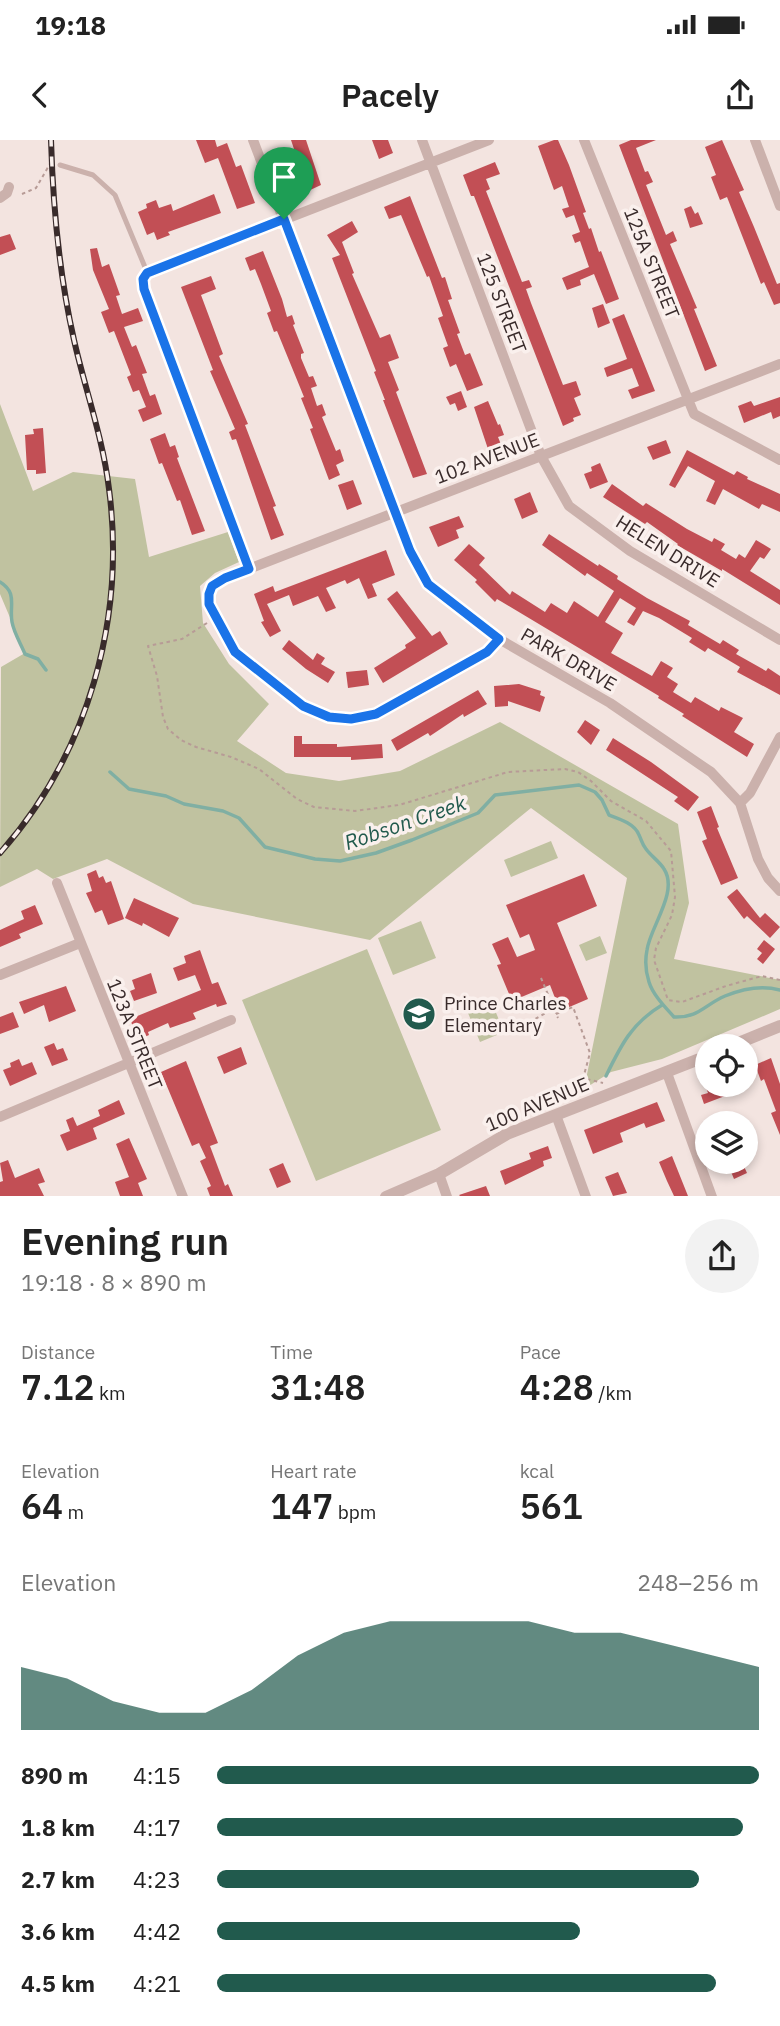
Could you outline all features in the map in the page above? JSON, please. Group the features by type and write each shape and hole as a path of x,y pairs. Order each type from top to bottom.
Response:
{"street":[{"path":"253,140 410,551 428,584 499,639"},
{"name":"125 STREET","path":"422,140 551,477"},
{"path":"249,569 149,302 145,276 489,140"},
{"name":"125A STREET","path":"584,140 687,400"},
{"path":"755,140 780,206"},
{"path":"0,198 7,193 9,187"},
{"name":"102 AVENUE","path":"210,590 220,580 780,364"},
{"path":"687,400 694,414 780,460"},
{"name":"HELEN DRIVE","path":"551,477 569,506 630,551 780,640"},
{"name":"PARK DRIVE","path":"210,590 209,604 235,652 303,706 329,717 359,718 384,711 487,652 499,639 610,704 687,754 720,780 740,803 758,859 780,891"},
{"path":"740,803 750,793 780,737"},
{"name":"123A STREET","path":"57,883 183,1196"},
{"path":"0,975 80,943"},
{"path":"0,1117 231,1020"},
{"path":"758,1035 780,1026"},
{"name":"100 AVENUE","path":"386,1196 439,1174 498,1139 695,1061"},
{"path":"667,1073 712,1196"},
{"path":"556,1115 586,1196"},
{"path":"439,1174 447,1196"}],"lane":[{"path":"60,165 93,175 115,195 145,276"}],"path":[{"path":"22,194 36,188 51,162"},
{"path":"211,621 182,639 148,646 157,676 163,717 168,729 181,740 259,769 297,799 314,807 336,810 355,811 399,805 508,772 565,769 578,772 591,780 611,801 646,821 671,851 674,906 656,948 654,960 668,1000 682,1002 762,976 780,979"},
{"path":"541,978 558,1018"},
{"path":"518,1000 554,1008"},
{"path":"556,1014 573,1007 590,1053 585,1066 586,1079 591,1090"},
{"path":"517,1029 554,1008"},
{"path":"586,1079 603,1083"}],"green space":[{"path":"0,404 33,491 73,472 135,479 149,557 228,532 239,562 215,573 200,586 203,623 229,664 269,704 237,741 286,773 339,781 400,771 500,722 678,824 689,903 674,959 780,980 780,1009 721,1034 695,1034 695,1045 662,1059 611,1072 584,1089 627,878 531,808 370,940 193,904 107,859 53,879 37,869 0,887 1,667 25,653 0,594"},
{"path":"551,841 558,858 511,877 504,860"},
{"path":"421,921 436,958 393,975 378,938"},
{"path":"600,936 607,953 586,961 579,945"},
{"path":"367,949 441,1130 316,1181 242,1000"},
{"path":"492,1003 504,1032 480,1042 468,1013"}],"building":[{"path":"196,140 215,140 217,147 227,143 236,167 241,165 255,203 237,209 218,158 205,163"},
{"path":"291,140 306,140 321,185 308,191"},
{"path":"372,140 388,140 393,153 379,159"},
{"path":"558,140 569,165 586,212 583,213 619,299 606,304 594,274 580,280 581,285 567,290 562,278 589,267 580,241 575,243 572,235 580,232 574,215 566,218 562,209 569,207 562,186 554,190 538,146"},
{"path":"631,140 656,140 636,148 645,172 648,171 653,182 646,185 666,235 673,231 677,241 670,244 697,308 694,309 717,366 705,371 619,145"},
{"path":"722,140 744,190 739,192 777,284 780,283 780,303 774,305 764,282 761,284 727,197 720,200 711,177 716,175 705,147"},
{"path":"495,162 500,174 486,179 490,189 486,191 522,282 529,280 532,287 526,289 563,385 576,381 581,395 574,398 581,415 563,426 474,196 471,196 463,175"},
{"path":"214,194 221,213 168,232 170,235 157,240 154,232 147,235 138,212 147,208 146,204 156,200 159,208 171,204 173,211"},
{"path":"410,196 442,278 445,277 452,299 448,300 465,355 470,353 483,385 467,391 456,364 450,367 443,348 448,346 438,318 443,316 429,276 427,277 401,215 389,219 384,207"},
{"path":"691,206 695,214 698,212 703,224 690,228 684,209"},
{"path":"352,221 358,232 342,242 354,273 352,274 380,338 390,334 399,358 388,362 399,390 396,392 427,474 413,478 383,400 374,372 376,371 332,258 340,255 327,235"},
{"path":"10,234 16,249 0,255 0,237"},
{"path":"97,248 102,267 109,264 120,295 116,296 122,314 138,308 143,321 124,327 132,347 136,345 147,373 142,374 150,396 155,394 162,414 143,422 138,410 146,407 139,390 133,392 127,377 131,375 114,331 109,333 101,312 109,309 93,270 90,249"},
{"path":"263,251 287,317 292,315 304,353 301,358 309,377 313,376 317,386 311,388 317,406 322,404 326,415 322,417 336,451 340,449 344,461 336,465 340,475 329,480 310,429 313,428 301,398 304,397 277,331 274,332 267,313 271,311 255,269 250,271 245,258"},
{"path":"211,276 216,289 201,295 223,354 219,356 248,424 245,425 276,506 273,507 284,535 271,540 236,439 232,440 229,432 235,429 210,371 213,370 181,287"},
{"path":"603,304 610,323 598,328 592,308"},
{"path":"624,314 655,391 632,399 628,390 639,386 632,368 607,377 604,368 627,359 612,319"},
{"path":"461,391 467,407 458,411 455,403 450,405 446,397"},
{"path":"780,397 780,416 773,419 771,412 744,423 738,406 751,401 754,406"},
{"path":"488,401 504,435 498,437 502,447 489,452 474,407"},
{"path":"43,428 46,473 36,474 36,470 27,470 25,435 34,434 33,429"},
{"path":"165,433 170,447 175,445 179,457 177,458 205,531 192,535 180,500 177,501 162,463 159,464 150,439"},
{"path":"666,440 671,453 653,460 647,447"},
{"path":"687,450 734,475 737,471 748,477 747,479 780,494 780,512 762,504 759,509 723,489 715,505 706,501 715,481 688,466 675,488 669,485"},
{"path":"600,463 608,482 590,489 584,474"},
{"path":"353,480 362,504 347,510 338,485"},
{"path":"612,484 643,506 646,503 712,542 714,538 725,544 721,550 736,559 739,554 745,558 756,540 771,549 764,559 760,557 750,571 780,590 780,605 677,545 647,522 645,524 603,497"},
{"path":"530,492 538,512 522,519 514,499"},
{"path":"459,516 464,527 456,530 459,538 438,547 429,527"},
{"path":"549,534 618,576 617,579 647,598 690,621 688,625 720,644 723,640 739,650 736,654 780,676 780,695 737,672 740,667 708,648 705,652 689,642 692,638 659,618 643,611 634,626 627,622 636,608 620,598 605,622 623,633 611,653 652,676 661,661 673,668 667,677 678,684 673,692 691,703 695,697 719,711 721,707 743,718 734,732 754,744 747,757 682,716 684,714 658,698 659,696 497,599 495,602 475,582 477,580 454,560 469,544 485,558 479,565 510,595 512,591 545,612 551,603 567,613 574,601 598,617 614,591 587,573 585,576 542,545"},
{"path":"386,550 395,575 372,584 377,596 368,599 359,578 347,584 345,580 326,588 336,608 326,612 318,596 293,606 289,595 267,604 281,631 270,637 261,622 264,621 254,594 273,586 275,592"},
{"path":"397,591 432,636 440,631 448,644 383,683 374,668 406,648 405,645 416,638 387,599"},
{"path":"289,640 313,660 317,653 325,658 321,664 335,672 328,683 282,649"},
{"path":"367,670 369,685 348,688 346,672"},
{"path":"519,684 541,691 540,695 545,697 540,712 508,701 508,706 495,707 494,686"},
{"path":"478,690 487,704 464,717 463,714 430,736 428,733 397,751 391,740"},
{"path":"585,720 600,730 591,745 577,732"},
{"path":"294,736 302,736 302,744 337,744 337,747 382,744 383,758 351,760 351,757 294,757"},
{"path":"613,738 699,797 688,811 674,801 678,797 606,750"},
{"path":"711,806 719,827 717,828 738,878 721,885 702,841 707,839 697,812"},
{"path":"96,870 99,878 103,876 106,883 111,881 124,919 108,925 102,910 95,913 86,893 92,891 87,874"},
{"path":"584,874 597,906 557,923 588,999 560,1011 550,985 512,1001 497,965 501,964 492,944 508,937 517,957 535,950 529,934 520,938 506,905"},
{"path":"737,889 760,918 765,913 780,927 770,938 747,916 744,919 727,897"},
{"path":"134,898 179,918 169,937 143,923 142,926 125,918"},
{"path":"35,905 43,924 19,934 21,938 0,947 0,930 24,919 21,911"},
{"path":"764,940 775,949 763,964 757,959 762,953 757,949"},
{"path":"200,950 212,984 218,982 227,1004 217,1007 216,1004 193,1013 196,1019 170,1028 168,1023 138,1040 130,1019 201,990 195,975 178,981 173,968 186,963 184,956"},
{"path":"151,973 157,993 134,1001 130,991 135,989 132,980"},
{"path":"66,986 76,1011 49,1022 44,1005 24,1014 19,1002"},
{"path":"13,1012 19,1027 0,1034 0,1017"},
{"path":"54,1043 57,1050 63,1048 68,1060 52,1066 44,1047"},
{"path":"241,1047 247,1064 224,1074 217,1057"},
{"path":"771,1058 780,1084 780,1135 771,1113 776,1111 764,1079 761,1081 758,1064"},
{"path":"19,1059 22,1066 32,1062 37,1074 10,1086 3,1070"},
{"path":"186,1061 218,1143 210,1146 225,1186 228,1184 233,1196 210,1196 207,1188 211,1186 200,1161 206,1158 199,1143 192,1146 161,1072"},
{"path":"702,1097 722,1097 704,1104"},
{"path":"119,1100 125,1114 93,1128 97,1139 67,1151 60,1135 70,1131 66,1120 73,1117 77,1126 100,1116 98,1110"},
{"path":"657,1102 665,1121 646,1128 644,1123 620,1133 623,1142 593,1154 584,1130"},
{"path":"129,1138 147,1179 138,1183 143,1196 120,1196 115,1182 129,1177 116,1144"},
{"path":"548,1146 552,1158 543,1161 544,1166 505,1185 500,1171 531,1159 529,1153"},
{"path":"672,1156 688,1196 674,1196 659,1162"},
{"path":"8,1160 15,1178 39,1168 45,1182 38,1184 44,1196 0,1196 0,1182 3,1181 0,1163"},
{"path":"283,1163 291,1182 277,1188 269,1169"},
{"path":"618,1172 627,1193 613,1196 605,1177"},
{"path":"732,1174 745,1174 734,1179"},
{"path":"486,1186 490,1196 459,1195"}],"waterway":[{"name":"Robson Creek","path":"0,582 11,595 13,626 25,654 38,659 46,670"},
{"name":"Robson Creek","path":"110,772 129,789 223,811 239,818 265,847 315,859 340,861 376,853 478,813 495,795 579,785 595,792 609,815 627,822 637,831 645,847 664,869 668,878 666,899 649,941 646,966 653,992 674,1017 696,1013 738,991 752,988 780,990"},
{"path":"606,1076 635,1027 662,1005"}],"railway":[{"path":"0,853 31,814 57,773 78,729 94,683 112,587 113,538 109,489 103,451 64,290 55,215 51,140"}],"place":[{"name":"Prince Charles Elementary","path":"419,1014"}],"route":[{"path":"284,219 410,551 428,584 499,639 487,652 384,711 359,718 329,717 303,706 241,659 215,618 209,604 212,586 249,569 144,289 143,279 147,273 284,219"}]}
